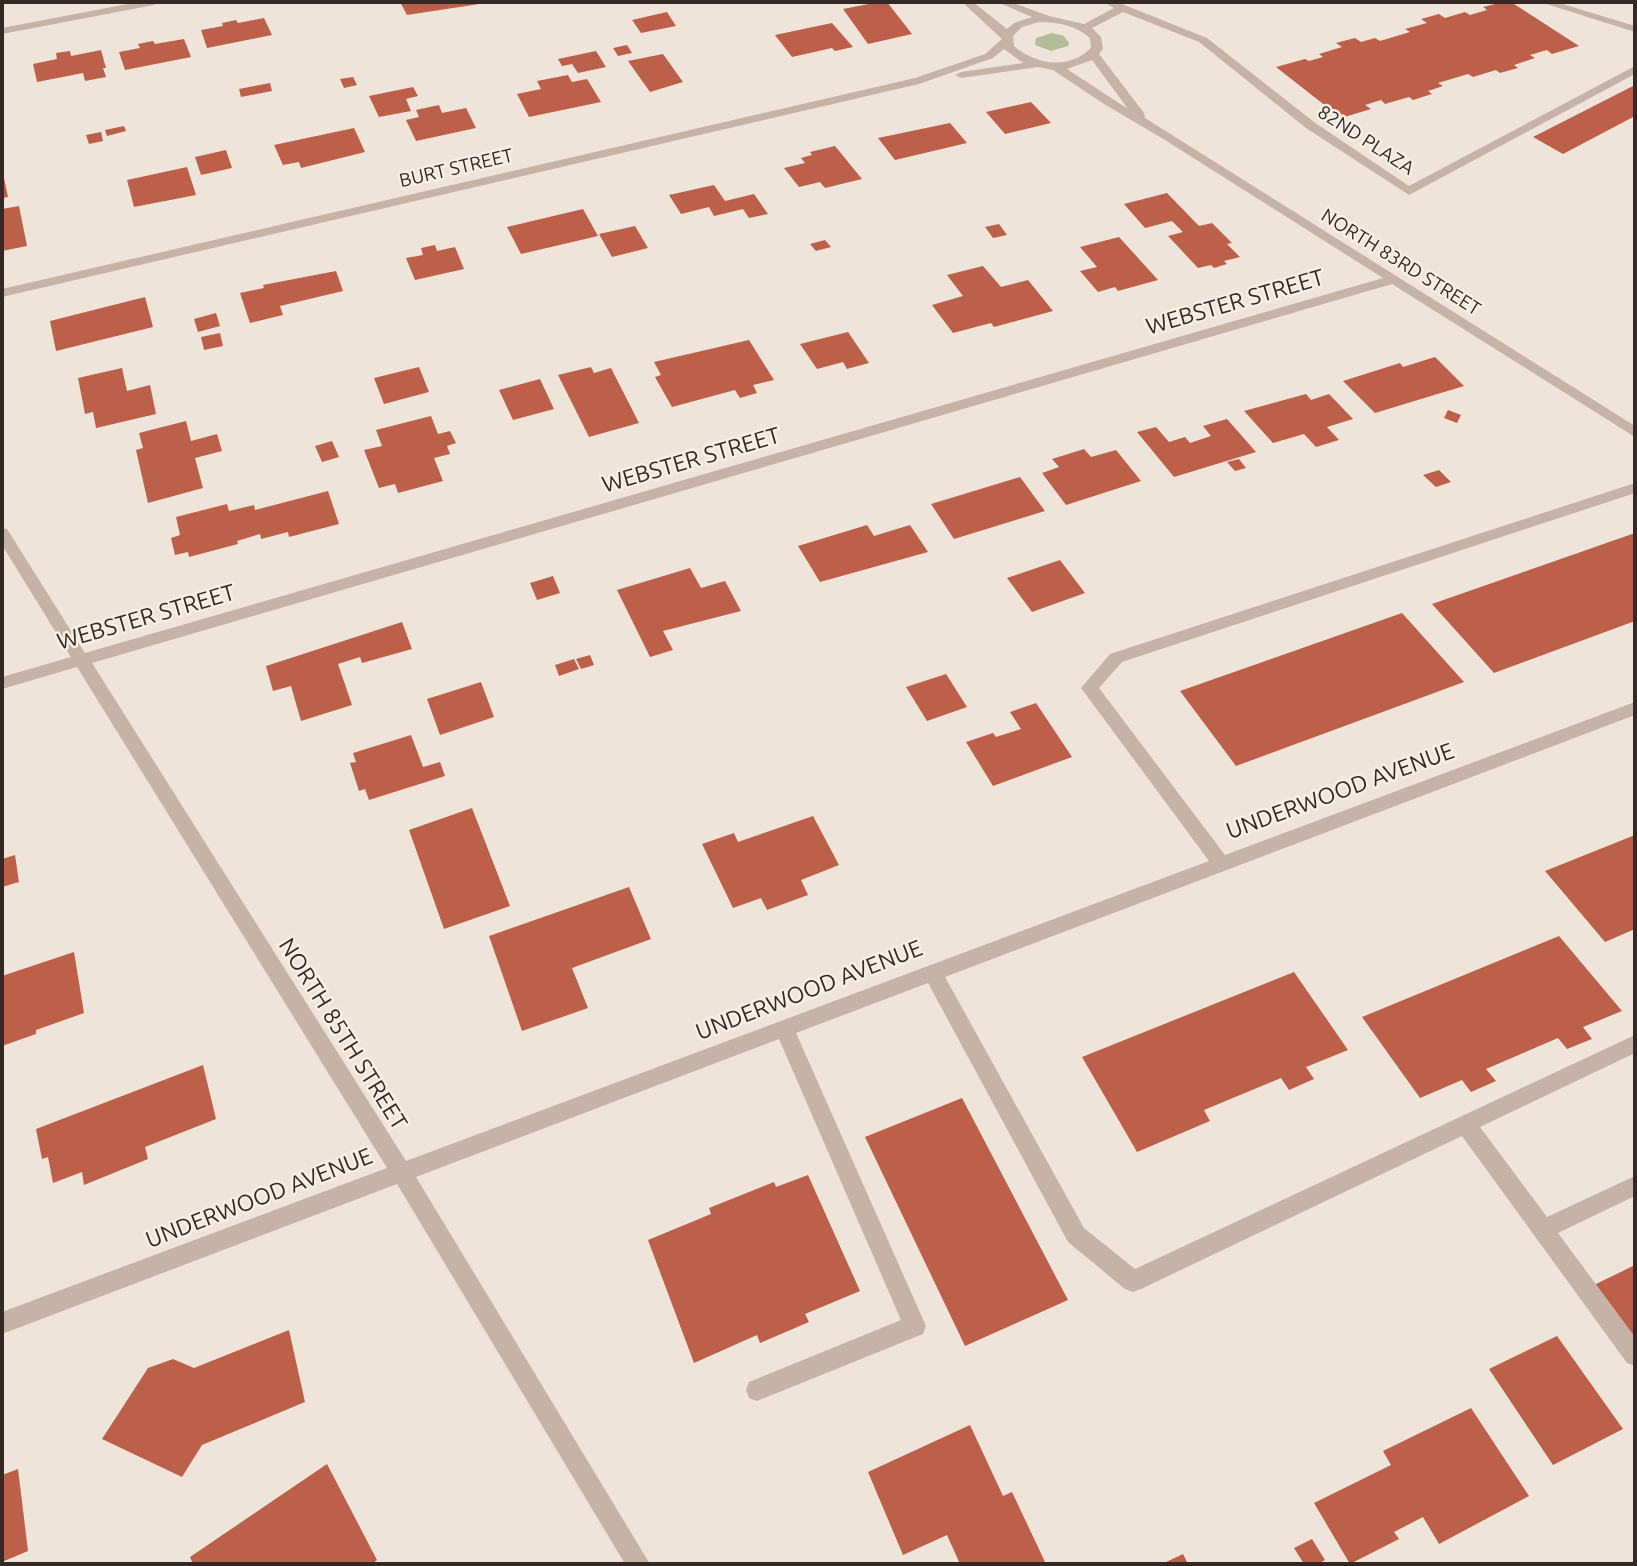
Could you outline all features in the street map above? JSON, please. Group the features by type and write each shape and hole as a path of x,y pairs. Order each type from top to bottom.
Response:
{"street":[{"path":"2,32 153,2"},
{"path":"967,2 1007,38"},
{"path":"1002,2 1084,28 1122,8"},
{"name":"82ND PLAZA","path":"1108,2 1203,40 1310,125 1409,191 1635,69"},
{"path":"1545,2 1635,29"},
{"name":"BURT STREET","path":"919,81 989,56 1027,22 1049,19"},
{"name":"NORTH 83RD STREET","path":"1084,28 1097,42 1093,54 1147,124"},
{"name":"NORTH 83RD STREET","path":"1007,38 1008,47 1021,58 1049,65 1147,124 1635,432"},
{"name":"BURT STREET","path":"2,293 919,81 1077,62 1093,54"},
{"name":"WEBSTER STREET","path":"2,683 1392,280"},
{"path":"1221,863 1089,688 1116,658 1635,488"},
{"name":"NORTH 85TH STREET","path":"2,533 79,661 401,1172 638,1564"},
{"name":"UNDERWOOD AVENUE","path":"2,1323 1635,708"},
{"path":"932,972 1076,1235 1133,1281 1635,1044"},
{"path":"757,1390 915,1326 784,1028"},
{"path":"1465,1124 1635,1355"},
{"path":"1543,1230 1635,1186"}],"green space":[{"path":"1052,33 1064,36 1068,46 1051,51 1035,45 1036,38"}],"building":[{"path":"400,2 485,2 486,3 407,15"},
{"path":"887,2 912,34 868,44 843,9"},
{"path":"1511,2 1579,46 1552,54 1547,50 1530,55 1535,58 1514,65 1518,68 1500,73 1496,70 1473,77 1468,74 1438,83 1443,86 1428,91 1432,94 1413,100 1409,97 1385,104 1381,100 1365,105 1371,109 1341,118 1276,67 1323,57 1319,54 1342,47 1336,43 1355,38 1361,42 1375,38 1380,41 1410,32 1405,29 1427,23 1421,19 1439,14 1445,18 1465,12 1470,15 1487,10 1483,7"},
{"path":"667,12 676,26 641,33 632,20"},
{"path":"264,18 272,35 207,48 201,30 223,26 222,23 236,20 238,23"},
{"path":"832,23 853,47 835,51 832,48 792,57 775,35"},
{"path":"184,39 191,57 125,70 119,52 140,48 138,44 153,41 155,44"},
{"path":"627,45 632,53 618,56 613,48"},
{"path":"101,50 106,77 85,81 83,73 37,82 33,64 57,59 56,53 70,51 71,56"},
{"path":"596,51 606,67 578,73 572,64 562,66 558,59"},
{"path":"663,54 683,82 650,92 628,61"},
{"path":"568,75 572,82 587,79 601,102 529,117 517,94 541,89 537,81"},
{"path":"353,77 357,85 344,88 340,79"},
{"path":"270,83 272,91 241,97 239,89"},
{"path":"1635,85 1635,116 1563,154 1533,137"},
{"path":"413,87 418,96 406,99 411,111 379,117 369,96"},
{"path":"1031,102 1051,123 1005,134 986,112"},
{"path":"439,105 442,113 466,108 476,128 416,141 406,120 419,117 416,110"},
{"path":"950,123 967,143 895,160 878,138"},
{"path":"124,126 126,131 107,136 105,130"},
{"path":"354,128 365,152 301,168 299,162 283,165 274,145"},
{"path":"101,132 103,141 89,144 86,135"},
{"path":"835,146 862,179 825,188 820,182 799,187 784,168 805,163 801,158 812,155 810,152"},
{"path":"226,150 232,168 201,175 195,157"},
{"path":"187,167 196,195 134,207 127,180"},
{"path":"2,169 8,197 2,198"},
{"path":"714,185 725,201 754,194 768,214 749,218 743,209 714,216 709,207 681,214 669,195"},
{"path":"1167,193 1199,226 1212,223 1232,243 1227,244 1240,257 1224,261 1227,264 1214,268 1211,265 1198,268 1168,236 1183,232 1172,221 1145,228 1124,204"},
{"path":"19,206 27,246 2,251 2,209"},
{"path":"583,209 598,236 521,254 507,227"},
{"path":"999,224 1007,235 993,238 985,227"},
{"path":"635,226 648,248 612,257 599,234"},
{"path":"1119,237 1158,280 1118,291 1115,287 1098,292 1080,271 1097,267 1080,247"},
{"path":"825,240 831,247 816,251 810,244"},
{"path":"435,245 437,251 455,247 464,269 415,280 406,258 423,255 421,248"},
{"path":"983,266 1001,287 1028,280 1053,311 994,327 991,323 953,333 932,305 963,296 947,275"},
{"path":"336,271 343,291 280,306 283,315 250,323 240,293 264,288 263,285"},
{"path":"145,297 153,327 56,351 50,321"},
{"path":"216,313 220,326 198,332 194,319"},
{"path":"848,332 869,363 847,369 843,362 817,369 800,344"},
{"path":"220,333 223,346 204,350 201,337"},
{"path":"749,340 774,380 753,385 757,393 740,398 735,390 672,407 655,377 661,375 654,362"},
{"path":"1435,357 1464,386 1375,413 1343,381 1400,363 1403,367"},
{"path":"419,367 429,392 384,404 374,378"},
{"path":"591,367 594,373 611,368 639,423 589,437 558,375"},
{"path":"122,368 127,391 150,385 156,414 96,428 93,412 85,414 78,378"},
{"path":"540,379 554,409 513,420 499,390"},
{"path":"1306,394 1311,400 1329,394 1353,419 1327,427 1339,440 1316,447 1304,434 1273,443 1244,411"},
{"path":"1448,410 1461,415 1457,423 1444,418"},
{"path":"431,416 438,434 450,431 456,443 447,446 450,454 434,458 443,481 398,493 395,484 379,488 364,450 382,446 376,430"},
{"path":"1227,419 1256,452 1174,477 1137,432 1156,427 1169,442 1185,437 1190,443 1211,436 1203,426"},
{"path":"186,421 191,441 217,434 222,451 195,458 203,488 148,503 136,450 143,448 139,433"},
{"path":"332,441 339,457 322,462 315,446"},
{"path":"1084,449 1091,457 1116,450 1141,481 1066,505 1042,473 1059,467 1052,459"},
{"path":"1239,459 1246,468 1235,471 1227,462"},
{"path":"1439,470 1451,482 1436,487 1423,475"},
{"path":"1020,477 1045,511 954,539 931,504"},
{"path":"328,491 339,524 289,537 288,532 261,539 260,534 237,541 238,544 189,557 188,552 175,555 171,538 180,535 176,517 227,504 229,511 254,505 255,510"},
{"path":"867,525 874,536 910,525 928,552 820,582 798,546"},
{"path":"1635,533 1635,621 1494,673 1432,604"},
{"path":"1060,560 1085,593 1032,612 1007,578"},
{"path":"690,568 701,588 725,581 741,611 663,631 673,650 650,657 617,590"},
{"path":"553,576 560,593 537,600 530,583"},
{"path":"1402,613 1464,682 1236,766 1180,691"},
{"path":"402,622 412,649 362,663 360,657 338,664 352,705 301,721 291,686 273,691 266,666"},
{"path":"590,655 594,665 581,669 576,659"},
{"path":"574,659 579,669 559,676 555,665"},
{"path":"946,674 967,707 927,721 906,687"},
{"path":"481,682 494,717 440,735 427,699"},
{"path":"1036,703 1072,757 993,786 966,742 993,733 996,737 1021,729 1010,712"},
{"path":"411,735 423,767 440,762 445,776 369,800 365,789 359,791 350,763 356,762 353,753"},
{"path":"472,808 510,906 444,929 409,830"},
{"path":"813,816 839,865 801,880 808,895 767,910 761,898 733,908 702,844 734,833 738,842"},
{"path":"1635,835 1635,929 1605,942 1545,871"},
{"path":"15,855 19,882 2,887 2,859"},
{"path":"629,887 651,939 572,968 588,1008 522,1031 489,936"},
{"path":"1559,936 1622,1011 1583,1027 1592,1039 1567,1049 1558,1038 1486,1069 1496,1081 1471,1092 1462,1080 1420,1098 1362,1017"},
{"path":"74,952 84,1013 36,1030 36,1034 2,1046 2,976"},
{"path":"1294,972 1348,1050 1306,1067 1314,1079 1289,1090 1281,1078 1204,1110 1210,1121 1137,1152 1082,1057"},
{"path":"203,1065 216,1119 145,1147 148,1159 84,1185 82,1172 53,1183 48,1157 42,1159 36,1129"},
{"path":"962,1098 1068,1300 965,1346 865,1137"},
{"path":"808,1175 860,1291 805,1314 809,1322 760,1343 757,1335 694,1363 648,1240 711,1214 709,1208 774,1182 776,1187"},
{"path":"1635,1265 1635,1341 1594,1285"},
{"path":"289,1330 305,1402 202,1445 182,1477 102,1439 148,1368 173,1359 194,1368"},
{"path":"1557,1336 1623,1429 1553,1465 1489,1369"},
{"path":"1471,1408 1529,1496 1439,1544 1423,1517 1394,1532 1399,1539 1350,1564 1314,1503 1391,1465 1383,1451"},
{"path":"970,1425 1003,1496 1012,1492 1046,1564 960,1564 947,1535 903,1555 868,1472"},
{"path":"327,1464 377,1560 372,1564 193,1564 190,1557"},
{"path":"18,1469 28,1551 2,1562 2,1475"},
{"path":"1312,1539 1325,1560 1318,1564 1304,1564 1294,1548"},
{"path":"1183,1554 1188,1564 1162,1564"}]}
